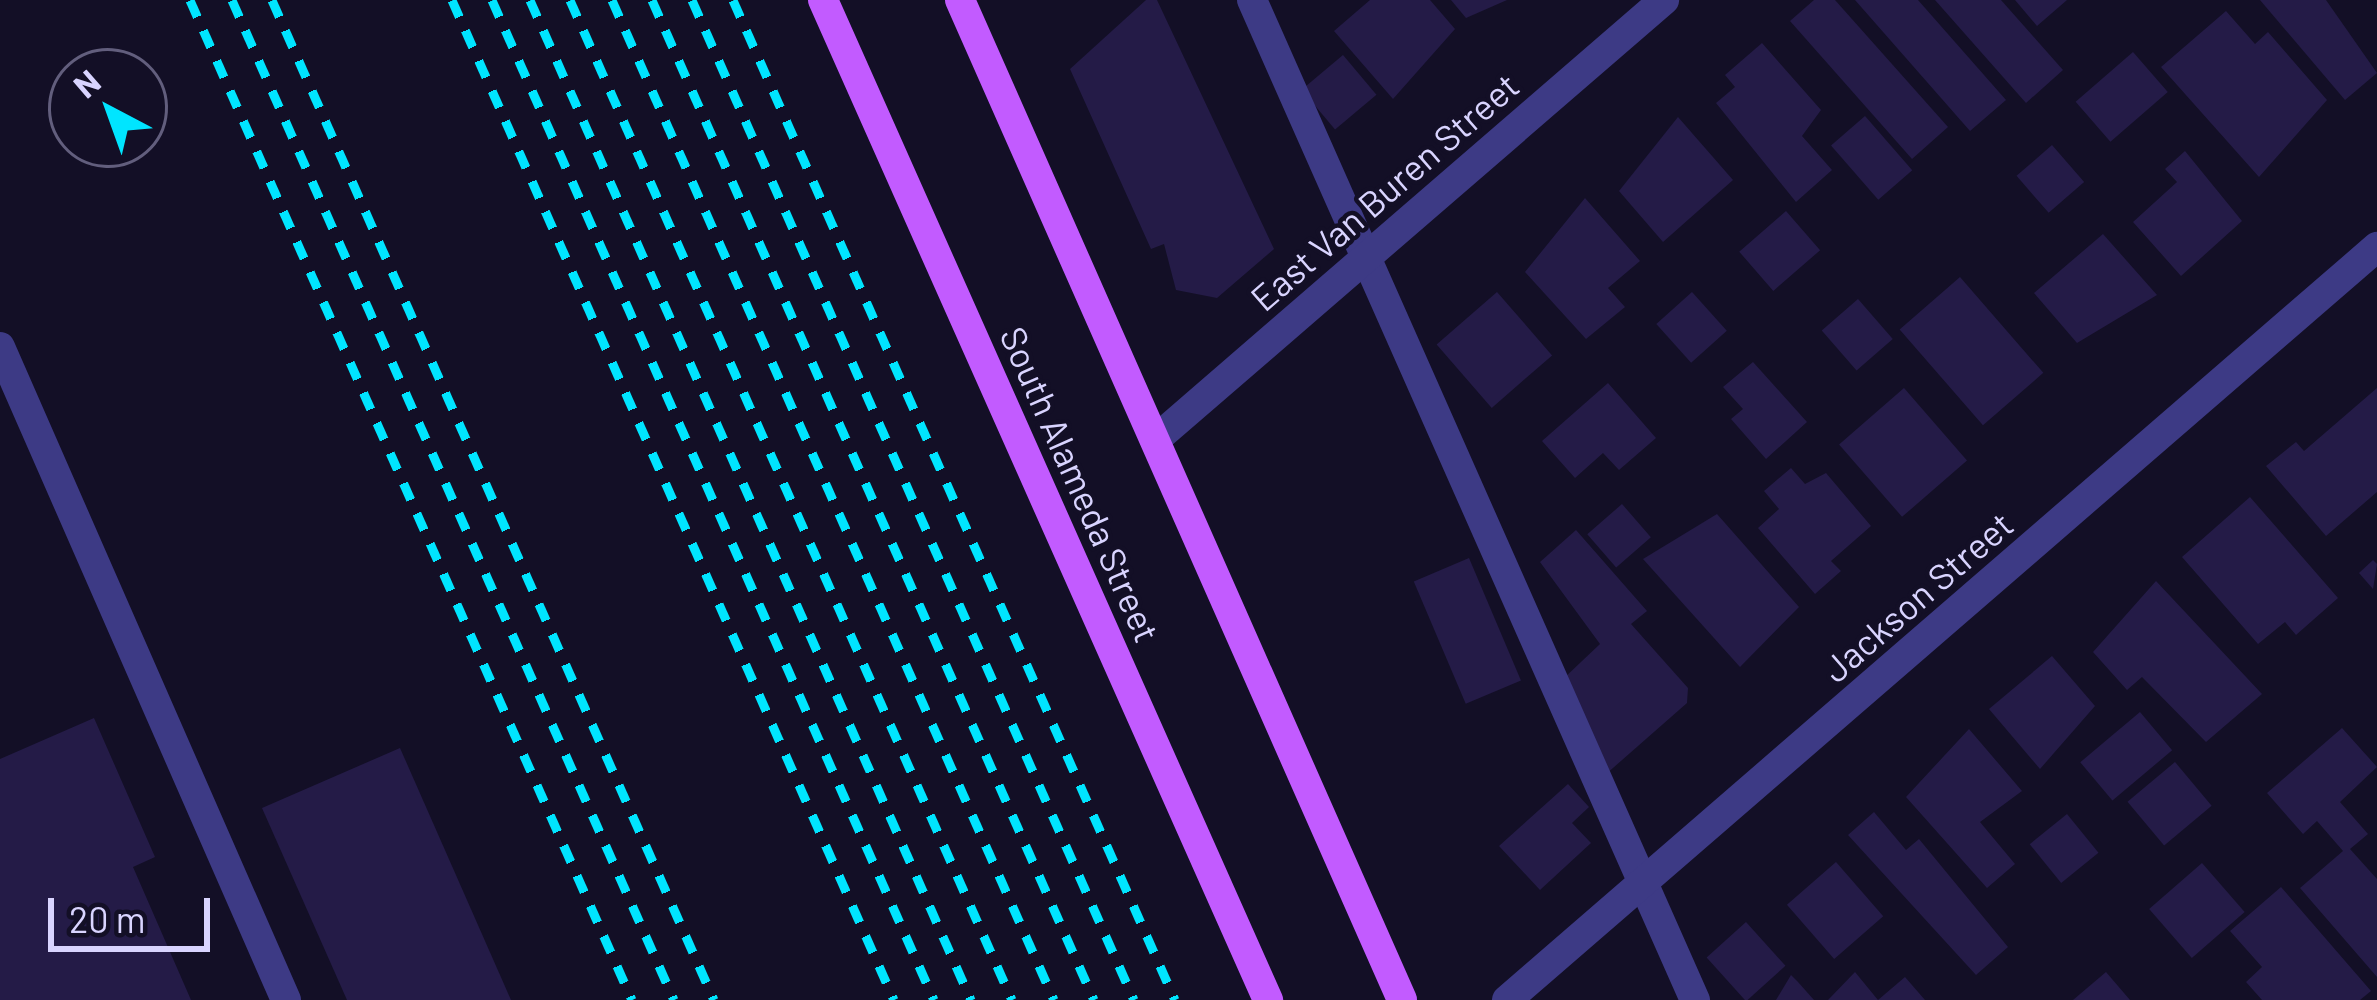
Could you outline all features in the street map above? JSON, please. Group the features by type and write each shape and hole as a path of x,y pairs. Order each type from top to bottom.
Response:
{"main road":[{"name":"South Alameda Street","path":"823,0 1268,1000"},
{"path":"960,0 1402,1000"}],"street":[{"path":"1252,0 1695,1000"},
{"name":"East Van Buren Street","path":"1155,440 1664,0"},
{"name":"Jackson Street","path":"1507,1000 2377,248"},
{"path":"0,347 286,1000"}],"building":[{"path":"1146,0 1157,0 1274,249 1217,298 1176,290 1164,244 1151,249 1070,69"},
{"path":"1370,0 1430,0 1455,29 1393,99 1334,31"},
{"path":"1451,0 1507,0 1466,18"},
{"path":"1814,0 1835,0 1948,127 1912,159 1790,21"},
{"path":"1855,0 1918,0 2006,100 1970,131"},
{"path":"1935,0 2001,0 2063,70 2026,103"},
{"path":"2015,0 2067,0 2037,26"},
{"path":"2260,0 2326,0 2377,73 2345,100"},
{"path":"2226,11 2255,44 2268,32 2327,100 2259,177 2161,67"},
{"path":"1762,43 1821,110 1802,136 1832,170 1796,202 1716,103 1735,87 1725,75"},
{"path":"2133,52 2168,92 2110,142 2076,102"},
{"path":"1343,55 1376,95 1335,130 1302,90"},
{"path":"1865,116 1912,170 1878,200 1831,146"},
{"path":"1678,117 1733,180 1663,242 1619,191"},
{"path":"2052,145 2084,182 2049,213 2017,176"},
{"path":"2185,151 2242,221 2181,276 2133,222 2177,182 2165,169"},
{"path":"1585,198 1640,261 1608,288 1625,307 1586,339 1525,272"},
{"path":"1786,211 1820,250 1773,291 1739,252"},
{"path":"2103,234 2157,295 2077,343 2034,293"},
{"path":"1960,277 2043,373 1983,425 1900,329"},
{"path":"1497,292 1552,355 1492,408 1437,344"},
{"path":"1692,292 1727,331 1691,363 1656,324"},
{"path":"1858,299 1893,339 1857,370 1822,330"},
{"path":"1753,362 1807,422 1766,459 1731,419 1743,409 1723,387"},
{"path":"1608,383 1656,438 1619,470 1603,453 1575,478 1542,441"},
{"path":"1904,388 1967,460 1902,517 1839,444"},
{"path":"2377,388 2377,492 2326,536 2266,466 2296,442 2304,451"},
{"path":"1791,468 1805,484 1826,473 1871,526 1831,561 1841,571 1815,594 1758,528 1779,509 1764,491"},
{"path":"2250,497 2338,598 2296,635 2285,622 2258,644 2182,557"},
{"path":"1622,504 1651,537 1616,567 1587,534"},
{"path":"1717,514 1799,607 1740,667 1643,559"},
{"path":"1576,530 1647,611 1631,624 1688,688 1687,703 1605,775 1563,679 1600,644 1540,562"},
{"path":"1469,558 1521,680 1466,704 1414,581"},
{"path":"2373,560 2377,564 2373,589 2359,573"},
{"path":"2156,581 2262,694 2206,742 2142,677 2127,690 2093,652"},
{"path":"2052,656 2095,706 2040,769 1989,709"},
{"path":"2140,712 2172,750 2112,800 2080,762"},
{"path":"94,718 155,857 133,867 191,1000 0,1000 0,759"},
{"path":"2342,728 2377,767 2340,802 2368,834 2350,849 2377,879 2377,977 2300,888 2343,851 2317,821 2303,834 2267,793"},
{"path":"1969,729 2022,791 1980,822 2015,864 1987,888 1906,797"},
{"path":"400,748 511,1000 347,1000 262,808"},
{"path":"2175,762 2212,806 2164,846 2128,802"},
{"path":"1568,784 1589,807 1572,823 1591,843 1540,890 1499,846"},
{"path":"1874,812 1906,850 1919,839 2008,947 1976,975 1848,835"},
{"path":"2067,814 2098,853 2061,883 2030,844"},
{"path":"1836,862 1883,916 1834,959 1787,905"},
{"path":"2202,863 2245,912 2192,958 2149,909"},
{"path":"2281,887 2371,991 2360,1000 2262,1000 2246,982 2262,967 2230,931"},
{"path":"1746,922 1785,966 1745,1000 1707,957"},
{"path":"1855,972 1878,1000 1828,1000"},
{"path":"2106,972 2130,1000 2073,1000"},
{"path":"1791,975 1798,982 1814,1000 1776,1000"},
{"path":"1905,977 1925,1000 1878,1000"}],"railway":[{"path":"190,0 632,1000"},
{"path":"232,0 674,1000"},
{"path":"272,0 714,1000"},
{"path":"452,0 894,1000"},
{"path":"492,0 934,1000"},
{"path":"530,0 971,1000"},
{"path":"570,0 1012,1000"},
{"path":"612,0 1054,1000"},
{"path":"652,0 1094,1000"},
{"path":"692,0 1134,1000"},
{"path":"733,0 1175,1000"}]}
